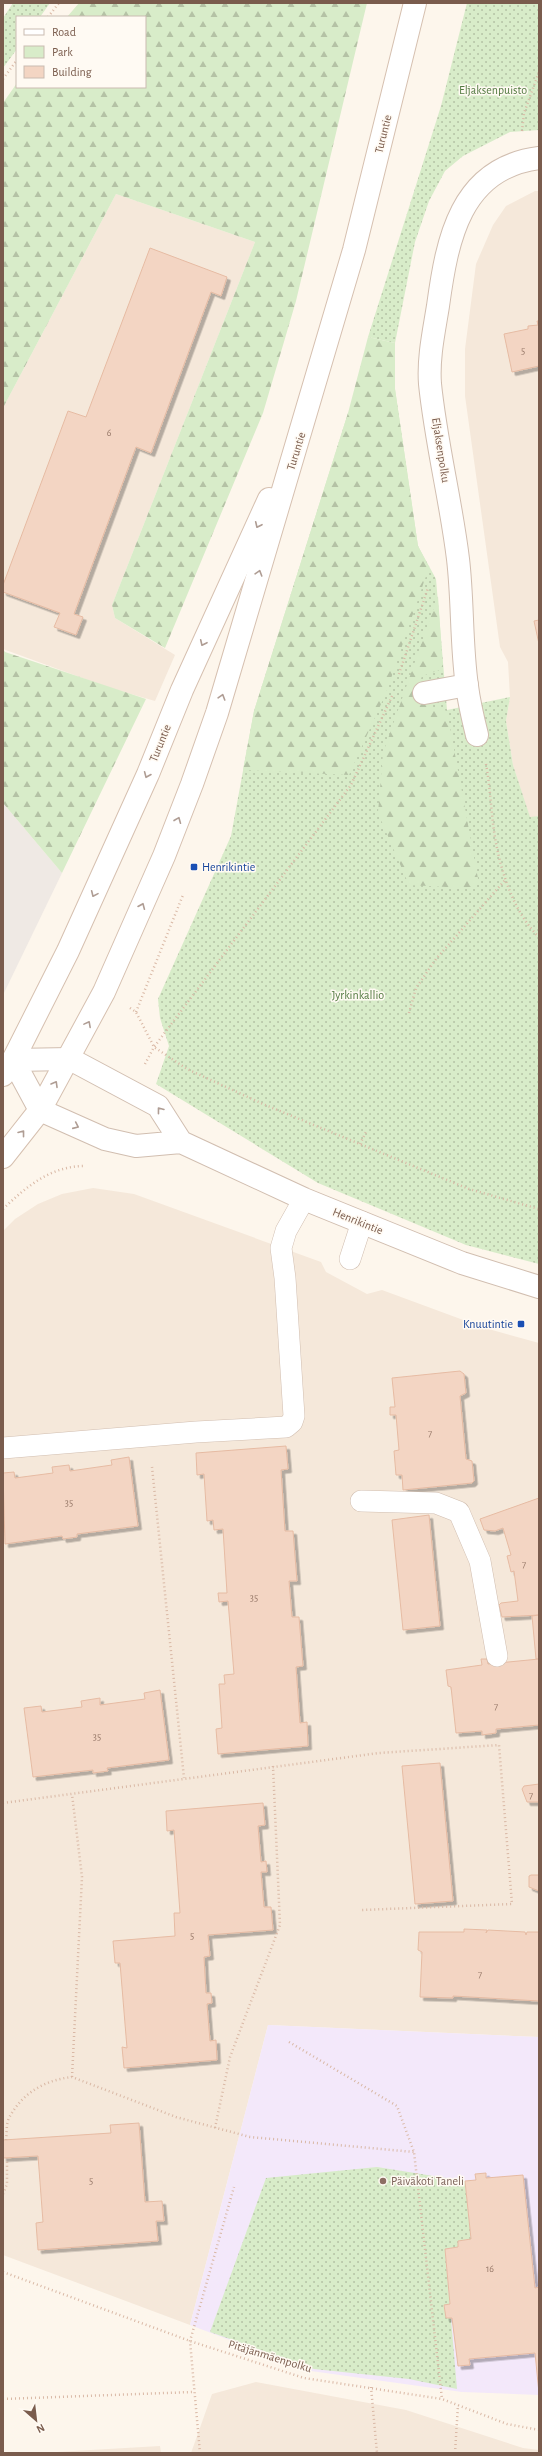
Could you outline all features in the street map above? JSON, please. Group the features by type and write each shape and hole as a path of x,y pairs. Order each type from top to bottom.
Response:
{"main road":[{"name":"Turuntie","path":"3,1157 40,1110 70,1059 104,992 192,784 217,713 354,250 414,3"},
{"name":"Eljaksenpolku","path":"477,735 467,685 458,560 433,400 430,366 445,258 459,217 470,196 489,177 506,167 539,158"},
{"name":"Turuntie","path":"6,1063 68,951 148,774 182,690 303,426"},
{"path":"424,693 467,685"},
{"path":"70,1059 158,1106 182,1142 136,1146 105,1139 40,1110 6,1063 70,1059"},
{"name":"Henrikintie","path":"182,1142 304,1199 462,1263 539,1287"}],"lane":[{"path":"3,1448 196,1432 286,1427 294,1416 285,1278 281,1248 286,1231 304,1199"},
{"path":"350,1259 362,1222"},
{"path":"361,1501 436,1503 459,1512 480,1561 498,1656"}],"path":[{"path":"49,16 58,3"},
{"path":"3,79 16,61"},
{"path":"522,133 524,114 539,72"},
{"path":"398,679 429,586"},
{"path":"154,1047 351,785 395,687"},
{"path":"477,735 490,786 496,843 510,893 531,929 539,937"},
{"path":"409,1013 416,988 436,959 506,879"},
{"path":"185,889 136,1012 154,1047 187,1069 263,1104 470,1189 539,1209"},
{"path":"360,1144 367,1130"},
{"path":"3,1209 32,1182 67,1167 90,1166"},
{"path":"152,1463 184,1778"},
{"path":"3,1803 379,1753 499,1746 512,1904 362,1910"},
{"path":"215,2128 230,2057 280,1925 273,1766"},
{"path":"72,1794 82,1877 72,2078"},
{"path":"289,2042 397,2106 414,2152 442,2399"},
{"path":"6,2140 8,2119 27,2094 54,2079 72,2078 176,2117 250,2137 414,2152"},
{"path":"3,2194 7,2184 7,2158"},
{"path":"200,2453 193,2392 190,2340 234,2186"},
{"name":"Pitäjänmäenpolku","path":"3,2272 190,2340 304,2378 442,2399 507,2424 539,2430"},
{"path":"371,2387 377,2453"},
{"path":"3,2399 193,2392"},
{"path":"455,2453 458,2405"}],"shaded area":[{"path":"535,191 539,191 539,816 530,818 513,765 506,721 510,697 508,662 500,647 465,396 465,349 476,264 493,225 506,206"},
{"path":"116,194 255,242 112,605 115,618 175,655 155,701 107,687 3,649 3,408"},
{"path":"3,803 62,873 3,995"},
{"path":"93,1188 134,1194 321,1262 326,1272 367,1294 382,1290 485,1328 539,1343 539,2037 268,2025 190,2325 3,2255 3,1231 15,1219 38,1204 62,1194"},
{"name":"Päiväkoti Taneli","path":"268,2025 539,2037 539,2395 462,2392 311,2371 190,2325"},
{"path":"256,2382 406,2410 523,2448 539,2450 539,2453 191,2453 212,2394"},
{"path":"160,2446 161,2453 39,2453"}],"green space":[{"path":"13,3 50,3 41,16 16,16 16,50 3,68 3,18"},
{"path":"79,3 367,3 296,301 263,413 165,648 115,618 112,605 255,242 116,194 3,408 3,103 16,84 16,88 146,88 146,16 68,16"},
{"name":"Eljaksenpuisto","path":"467,3 539,3 539,130 510,132 463,156 445,171 429,201 415,242 395,343 368,337 441,106"},
{"path":"368,337 395,343 395,389 418,546 429,567 386,693 349,775 243,770 254,711 348,413"},
{"name":"Jyrkinkallio","path":"395,389 418,546 436,579 447,710 510,697 506,721 513,765 530,817 539,816 539,1264 466,1245 318,1183 156,1084 169,1046 160,1018 158,999 231,836 254,711 348,413"},
{"path":"438,596 443,669 422,676 417,689 423,704 447,711 479,884 466,888 409,885 378,813 383,753"},
{"path":"3,649 5,652 146,699 62,873 3,803"},
{"path":"377,2167 465,2181 471,2239 458,2247 445,2249 457,2389 409,2379 314,2369 210,2332 266,2178"}],"building":[{"path":"150,248 227,277 221,296 211,292 151,453 136,447 74,614 83,617 76,635 54,627 60,613 3,592 3,585 68,411 86,417"},
{"path":"537,321 539,321 539,366 512,372 504,334 528,329 528,326 538,325"},
{"path":"539,620 539,644 534,621"},
{"path":"460,1371 464,1374 466,1393 460,1396 466,1459 472,1461 474,1481 472,1483 403,1490 402,1475 396,1475 394,1451 399,1450 396,1415 390,1415 390,1407 395,1407 392,1378"},
{"path":"286,1446 288,1469 281,1470 285,1531 293,1531 297,1581 289,1581 292,1617 299,1617 303,1666 296,1667 300,1723 307,1722 308,1746 218,1754 216,1729 222,1728 219,1684 225,1684 224,1675 234,1674 228,1601 219,1602 218,1593 227,1593 223,1529 214,1530 213,1520 207,1521 204,1474 197,1475 196,1453"},
{"path":"129,1457 138,1526 77,1534 77,1537 63,1539 62,1536 5,1544 3,1473 14,1472 15,1478 53,1473 52,1467 69,1465 70,1471 112,1465 111,1460"},
{"path":"539,1498 539,1615 502,1617 499,1605 501,1603 518,1601 514,1571 511,1572 507,1556 511,1555 503,1528 495,1531 484,1530 480,1519"},
{"path":"429,1515 440,1626 403,1630 392,1520"},
{"path":"539,1615 539,1659 536,1659 532,1616"},
{"path":"481,1659 487,1659 488,1664 539,1659 539,1725 496,1729 496,1733 482,1735 482,1731 456,1733 451,1687 448,1686 446,1670 482,1665"},
{"path":"160,1690 169,1760 107,1768 108,1771 93,1773 93,1770 33,1777 24,1708 41,1706 42,1712 82,1707 81,1701 100,1698 100,1705 145,1699 144,1693"},
{"path":"440,1763 453,1901 415,1904 402,1766"},
{"path":"539,1784 539,1802 527,1802 522,1789 524,1786"},
{"path":"263,1803 265,1825 258,1826 261,1862 266,1861 267,1872 261,1872 264,1907 271,1907 273,1930 208,1935 210,1956 204,1957 206,1993 211,1993 212,2003 207,2004 210,2041 216,2040 217,2060 124,2068 122,2047 127,2048 120,1963 115,1963 113,1941 175,1936 174,1913 180,1913 174,1830 167,1831 166,1811"},
{"path":"539,1875 539,1891 529,1887 529,1876"},
{"path":"464,1929 487,1930 486,1933 488,1930 525,1932 526,1935 527,1932 539,1932 539,2001 453,1996 453,1998 420,1997 422,1952 418,1950 419,1932 464,1932"},
{"path":"139,2123 145,2202 162,2201 164,2221 156,2221 158,2241 38,2250 36,2223 43,2222 38,2156 3,2158 3,2140 111,2133 110,2125"},
{"path":"486,2173 486,2178 523,2175 535,2288 539,2287 539,2393 535,2353 469,2359 470,2365 458,2366 452,2318 446,2318 444,2305 450,2304 445,2249 458,2247 458,2241 471,2239 465,2181 476,2180 475,2174"}],"place":[{"name":"Henrikintie","path":"194,867"},
{"name":"Knuutintie","path":"521,1324"},
{"name":"Päiväkoti Taneli","path":"383,2181"}]}
